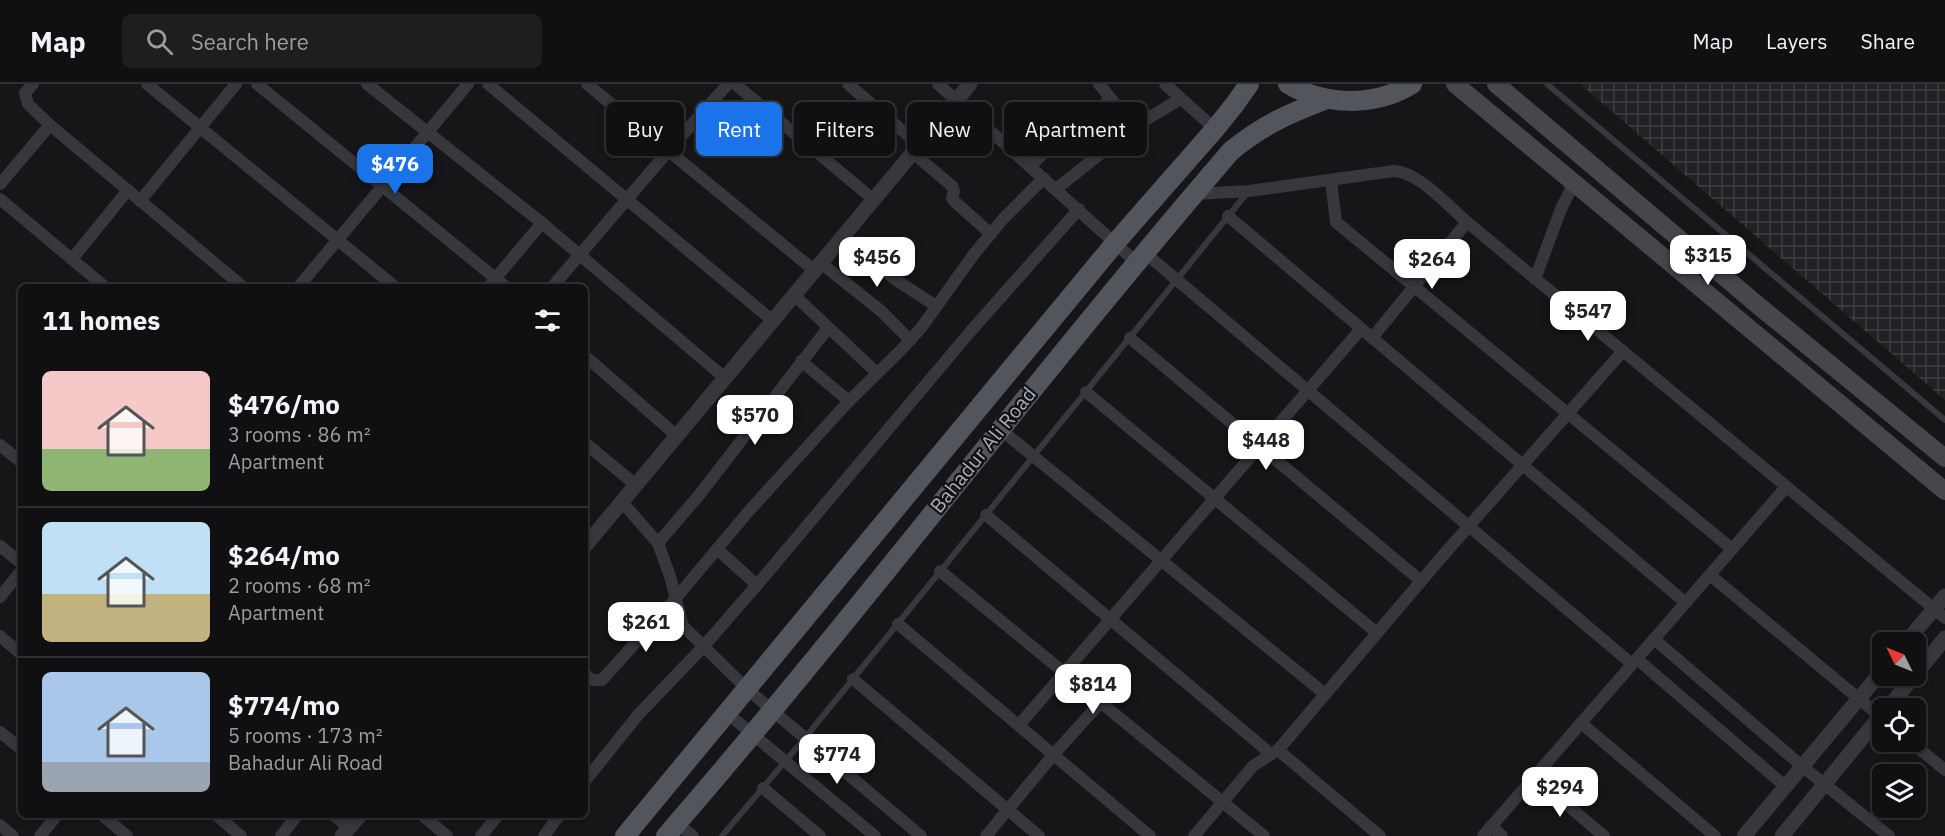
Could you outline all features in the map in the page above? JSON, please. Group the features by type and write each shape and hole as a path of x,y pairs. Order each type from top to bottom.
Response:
{"main road":[{"name":"Bahadur Ali Road","path":"625,836 1116,242 1215,129 1241,97 1248,84"},
{"path":"1288,84 1311,95 1327,99 1360,101 1393,93 1412,84"},
{"path":"1455,84 1945,491"},
{"path":"1496,84 1769,314 1945,458"},
{"name":"Bahadur Ali Road","path":"672,830 1231,151 1251,134 1285,115 1327,99"}],"street":[{"path":"33,84 25,93 28,104 240,284"},
{"path":"147,84 392,284"},
{"path":"140,201 236,84"},
{"path":"257,84 383,185 497,284 542,223"},
{"path":"367,84 542,223 725,378"},
{"path":"301,284 468,84"},
{"path":"488,84 772,321"},
{"path":"587,84 609,102"},
{"path":"684,133 728,84"},
{"path":"735,84 873,200"},
{"path":"848,84 907,140"},
{"path":"938,84 1116,242 1177,280 1468,526 1786,787"},
{"path":"956,100 970,84"},
{"path":"1099,84 1114,102"},
{"path":"1165,84 1215,129"},
{"path":"1030,166 1060,138 1112,99"},
{"path":"1147,119 1180,99"},
{"path":"0,184 50,125"},
{"path":"555,284 664,156"},
{"path":"677,156 818,267 881,311 910,340"},
{"path":"588,542 910,156"},
{"path":"923,156 952,186 954,201 992,234"},
{"path":"1056,189 1098,156"},
{"path":"1194,194 1249,191 1394,171 1405,172 1419,180 1535,279 1940,614"},
{"path":"588,677 592,680 602,680 676,598 748,512 849,401 910,340 992,234 1044,178"},
{"path":"1331,181 1335,222 1732,549"},
{"path":"1535,279 1561,209 1574,183"},
{"path":"72,259 128,190"},
{"path":"0,199 102,284"},
{"path":"588,773 638,715 704,647 969,332 1080,209"},
{"path":"1228,216 1686,603"},
{"path":"1372,338 1467,222"},
{"path":"843,237 896,280 936,306"},
{"path":"794,295 877,374"},
{"path":"658,543 700,494 828,328"},
{"path":"1019,725 1361,328"},
{"path":"1130,338 1421,581"},
{"path":"1194,836 1253,766 1275,752 1468,526 1623,351"},
{"path":"588,359 677,436"},
{"path":"801,361 849,401"},
{"path":"1086,392 1377,633"},
{"path":"1000,429 1325,694"},
{"path":"0,445 18,460"},
{"path":"588,445 636,485"},
{"path":"1502,836 1487,831 1786,487"},
{"path":"622,502 658,543 670,576 683,626 747,689 921,836"},
{"path":"986,514 1110,619 1380,836"},
{"path":"0,546 18,561"},
{"path":"717,549 757,585"},
{"path":"940,571 1264,836"},
{"path":"0,597 18,575"},
{"path":"1710,575 1859,699 1872,707"},
{"path":"1918,632 1940,614 1945,596"},
{"path":"898,624 1150,836"},
{"path":"0,636 18,651"},
{"path":"1926,661 1945,638"},
{"path":"1654,639 1803,767 1889,836"},
{"path":"853,679 1039,836"},
{"path":"1744,836 1872,683"},
{"path":"1896,698 1905,686"},
{"path":"986,836 1054,754 1101,702"},
{"path":"727,712 874,836"},
{"path":"1581,723 1715,836"},
{"path":"1782,836 1872,727"},
{"path":"0,732 18,747"},
{"path":"1923,752 1945,770"},
{"path":"1534,777 1604,836"},
{"path":"763,788 820,836"},
{"path":"40,836 55,818"},
{"path":"106,818 127,836"},
{"path":"220,818 241,836"},
{"path":"281,836 295,818"},
{"path":"335,818 346,832 358,818"},
{"path":"426,818 447,836"},
{"path":"481,836 496,818"},
{"path":"544,836 557,818"},
{"path":"0,825 13,836"},
{"path":"672,830 693,836"}],"lane":[{"path":"1547,84 1945,420"},
{"path":"722,836 805,738 1249,191"}],"shaded area":[{"path":"1580,84 1945,84 1945,400"}]}
